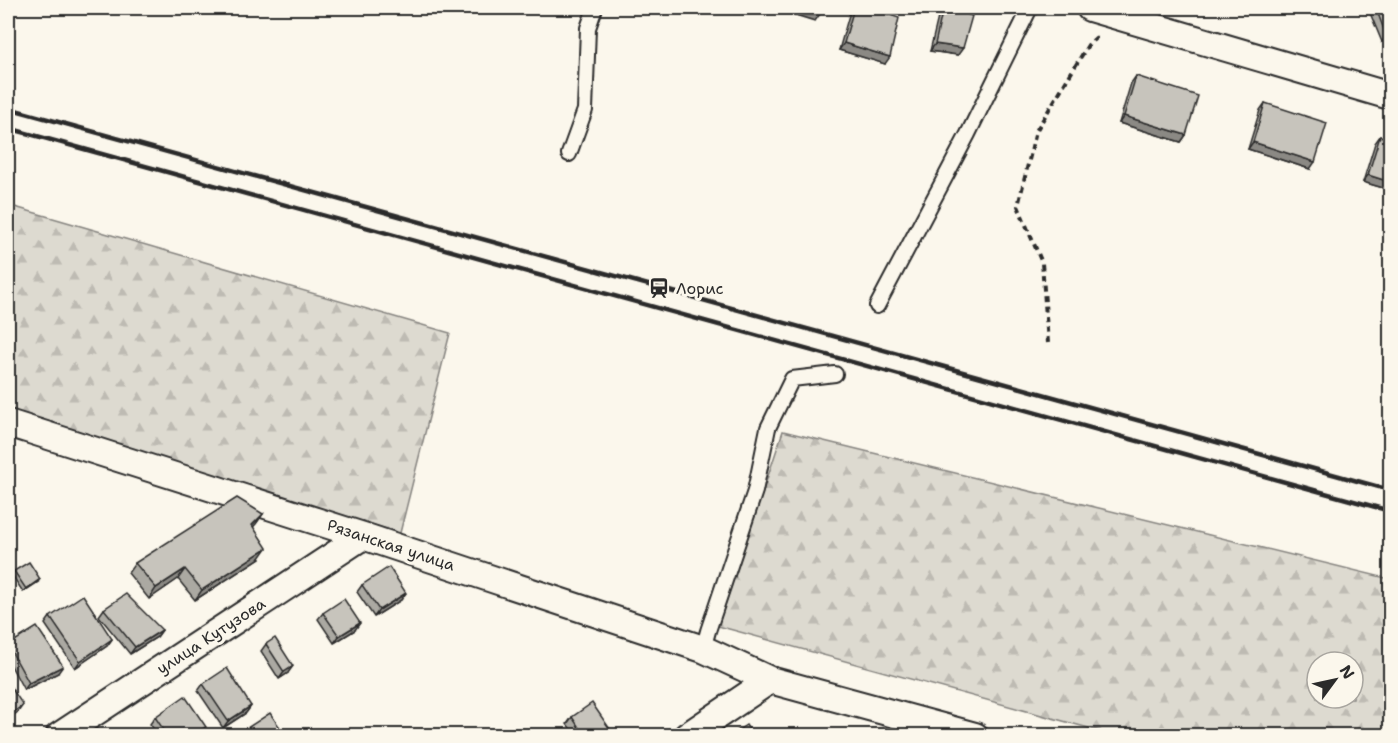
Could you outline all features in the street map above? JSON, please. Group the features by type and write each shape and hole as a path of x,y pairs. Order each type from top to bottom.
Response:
{"street":[{"path":"1090,8 1125,11 1390,96"},
{"name":"Рязанская улица","path":"8,423 363,536 704,649 770,680 975,735"},
{"name":"улица Кутузова","path":"59,735 363,536"},
{"path":"687,735 770,680"}],"lane":[{"path":"569,153 585,110 588,28 595,8"},
{"path":"877,306 968,134 1030,8"},
{"path":"704,649 755,491 768,428 792,379 835,374"}],"path":[{"path":"1048,344 1042,263 1018,206 1036,131 1088,45 1125,11"}],"green space":[{"path":"8,205 450,333 400,533 8,414"},
{"path":"783,431 1390,579 1390,735 1114,735 718,626"}],"building":[{"path":"800,8 822,8 820,14"},
{"path":"854,8 869,8 899,18 890,57 844,43"},
{"path":"943,8 972,16 963,48 935,44"},
{"path":"1376,8 1390,8 1390,34 1386,35"},
{"path":"1136,76 1198,96 1186,135 1124,116"},
{"path":"1265,103 1327,123 1315,162 1253,142"},
{"path":"1380,136 1390,139 1390,182 1368,175"},
{"path":"237,498 263,514 252,525 267,548 202,590 185,569 156,588 135,563"},
{"path":"29,562 40,579 26,589 14,571"},
{"path":"389,567 406,593 379,610 362,585"},
{"path":"126,594 162,630 135,647 104,609"},
{"path":"83,595 112,639 80,661 50,617"},
{"path":"344,599 360,623 339,636 323,613"},
{"path":"37,627 63,666 29,683 8,645"},
{"path":"275,638 293,666 284,672 266,644"},
{"path":"227,668 251,706 228,721 203,684"},
{"path":"8,683 23,705 8,716"},
{"path":"185,696 206,727 192,735 167,735 155,717"},
{"path":"592,703 614,735 584,735 572,717"},
{"path":"270,713 285,735 238,734"},
{"path":"746,725 753,735 731,735"}],"railway":[{"path":"8,108 1390,490"},
{"path":"8,128 1390,511"}],"place":[{"name":"Лорис","path":"659,288"}]}
